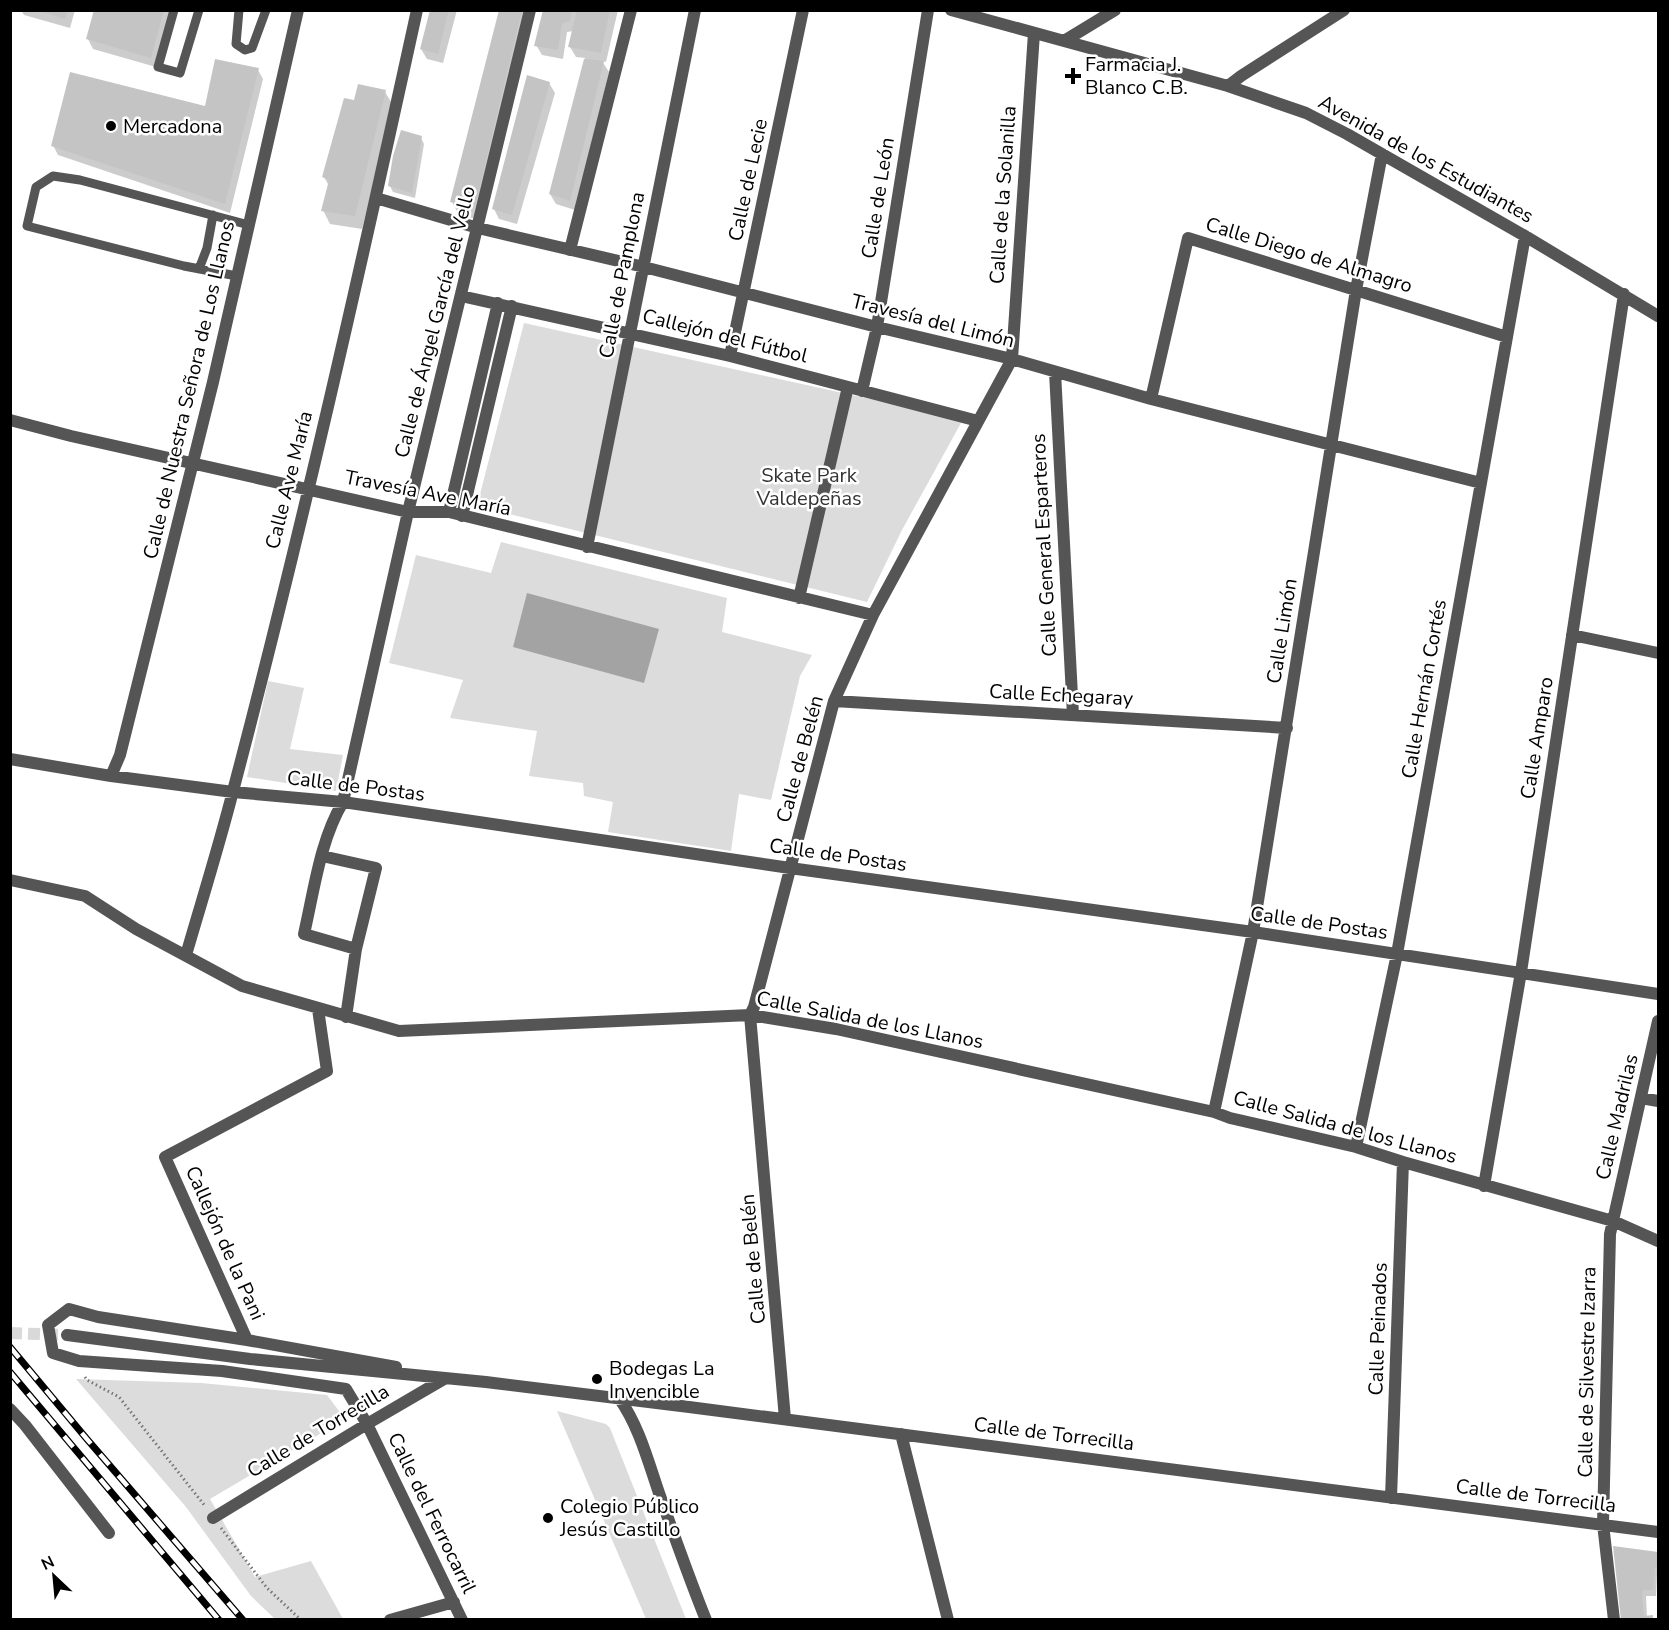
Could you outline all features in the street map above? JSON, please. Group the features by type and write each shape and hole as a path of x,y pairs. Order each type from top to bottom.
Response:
{"street":[{"name":"Calle de Nuestra Señora de Los Llanos","path":"111,776 120,755 193,464 298,10"},
{"name":"Calle Ave María","path":"186,955 233,792 308,489 417,10"},
{"name":"Calle de Ángel García del Vello","path":"356,949 304,934 322,856 334,817 343,802 408,512 530,10"},
{"path":"570,250 631,10"},
{"name":"Calle de Pamplona","path":"587,547 695,10"},
{"name":"Calle de Lecie","path":"730,356 803,10"},
{"name":"Calle de León","path":"862,391 877,327 928,10"},
{"name":"Avenida de los Estudiantes","path":"951,10 1228,86 1306,113 1525,236 1659,316"},
{"path":"1064,41 1116,10"},
{"path":"1228,86 1344,10"},
{"name":"Calle de la Solanilla","path":"1011,359 1034,33"},
{"name":"Calle Limón","path":"1215,1112 1253,932 1330,445 1382,154"},
{"name":"Travesía del Limón","path":"376,198 478,228 1011,359 1151,399 1481,483"},
{"name":"Calle Hernán Cortés","path":"1356,1147 1397,954 1525,236"},
{"name":"Calle Diego de Almagro","path":"1151,399 1188,238 1507,337"},
{"name":"Calle Amparo","path":"1484,1186 1521,972 1624,294"},
{"name":"Callejón del Fútbol","path":"461,296 730,356 978,421"},
{"path":"455,514 498,303"},
{"path":"455,514 512,306"},
{"name":"Calle de Belén","path":"785,1419 750,1015 834,701 873,615 1011,359"},
{"name":"Calle General Esparteros","path":"1055,372 1073,715"},
{"path":"798,598 847,387"},
{"name":"Travesía Ave María","path":"10,420 408,512 455,514 873,615"},
{"path":"1572,635 1659,653"},
{"name":"Calle Echegaray","path":"834,701 1287,728"},
{"name":"Calle de Postas","path":"10,759 111,776 233,792 343,802 790,868 1253,932 1659,994"},
{"path":"322,856 376,868 356,949 346,1017"},
{"name":"Calle Salida de los Llanos","path":"10,880 85,896 136,929 242,986 399,1031 750,1015 836,1029 1215,1112 1230,1118 1356,1147 1484,1186 1613,1221 1659,1241"},
{"name":"Callejón de la Pani","path":"247,1340 165,1157 327,1071 318,1009"},
{"name":"Calle Madrilas","path":"1613,1221 1659,1021"},
{"path":"1641,1098 1659,1101"},
{"name":"Calle Peinados","path":"1391,1498 1403,1162"},
{"name":"Calle de Silvestre Izarra","path":"1613,1221 1610,1234 1603,1524 1614,1620"},
{"path":"79,1361 53,1353 51,1344 48,1325 69,1310 98,1317 247,1340 486,1382"},
{"name":"Calle de Torrecilla","path":"67,1335 250,1359 486,1382 619,1398 1659,1532"},
{"name":"Calle del Ferrocarril","path":"79,1361 222,1371 346,1389 367,1424 462,1620"},
{"name":"Calle de Torrecilla","path":"213,1518 444,1379"},
{"path":"619,1398 629,1412 706,1620"},
{"path":"10,1409 109,1533"},
{"path":"901,1434 948,1620"},
{"path":"390,1620 454,1602"}],"lane":[{"path":"174,10 158,67 180,73 199,10"},
{"path":"239,10 236,44 245,50 252,48 266,10"},
{"path":"237,276 27,226 29,210 36,187 53,176 80,180 249,225"},
{"path":"200,269 207,248 213,215"}],"path":[{"path":"79,1361 87,1380 119,1397 267,1588 301,1620"}],"green space":[{"name":"Skate Park Valdepeñas","path":"524,323 916,409 961,423 902,530 867,602 477,506"},
{"path":"501,542 727,598 722,632 812,655 800,676 771,800 739,794 731,851 608,832 613,802 584,796 583,783 529,776 537,731 450,718 463,680 389,663 416,555 491,573"},
{"path":"268,681 304,688 290,749 343,755 336,791 247,777"},
{"path":"76,1379 201,1383 327,1395 345,1419 210,1499 255,1577 311,1561 343,1619 275,1619 251,1596 186,1507"},
{"path":"557,1411 606,1424 610,1428 686,1619 646,1619"}],"shaded area":[{"path":"527,593 659,629 644,683 513,647"}],"building":[{"path":"37,10 68,10 65,19"},
{"path":"94,10 164,10 151,58 86,39"},
{"path":"430,10 449,10 438,54 420,49"},
{"path":"499,10 522,10 475,207 450,202"},
{"path":"543,10 572,10 570,21 562,23 558,50 534,46"},
{"path":"577,10 610,10 601,53 568,47"},
{"path":"215,59 259,68 225,204 51,146 70,72 205,106"},
{"path":"584,59 604,61 570,201 549,194"},
{"path":"527,75 550,82 512,215 492,209"},
{"path":"358,84 386,90 355,216 321,211 329,180 322,177 344,98 354,100"},
{"path":"401,130 422,136 412,193 388,186 393,156"},
{"path":"1613,1546 1658,1552 1658,1567 1655,1567 1653,1590 1643,1590 1642,1597 1644,1616 1653,1615 1653,1620 1621,1620"}],"tunnel":[{"path":"10,1333 67,1335"}],"railway":[{"path":"10,1347 243,1620"},
{"path":"10,1372 219,1620"}],"place":[{"name":"Farmacia J. Blanco C.B.","path":"1073,76"},
{"name":"Mercadona","path":"111,126"},
{"name":"Bodegas La Invencible","path":"597,1379"},
{"name":"Colegio Público Jesús Castillo","path":"548,1518"}]}
